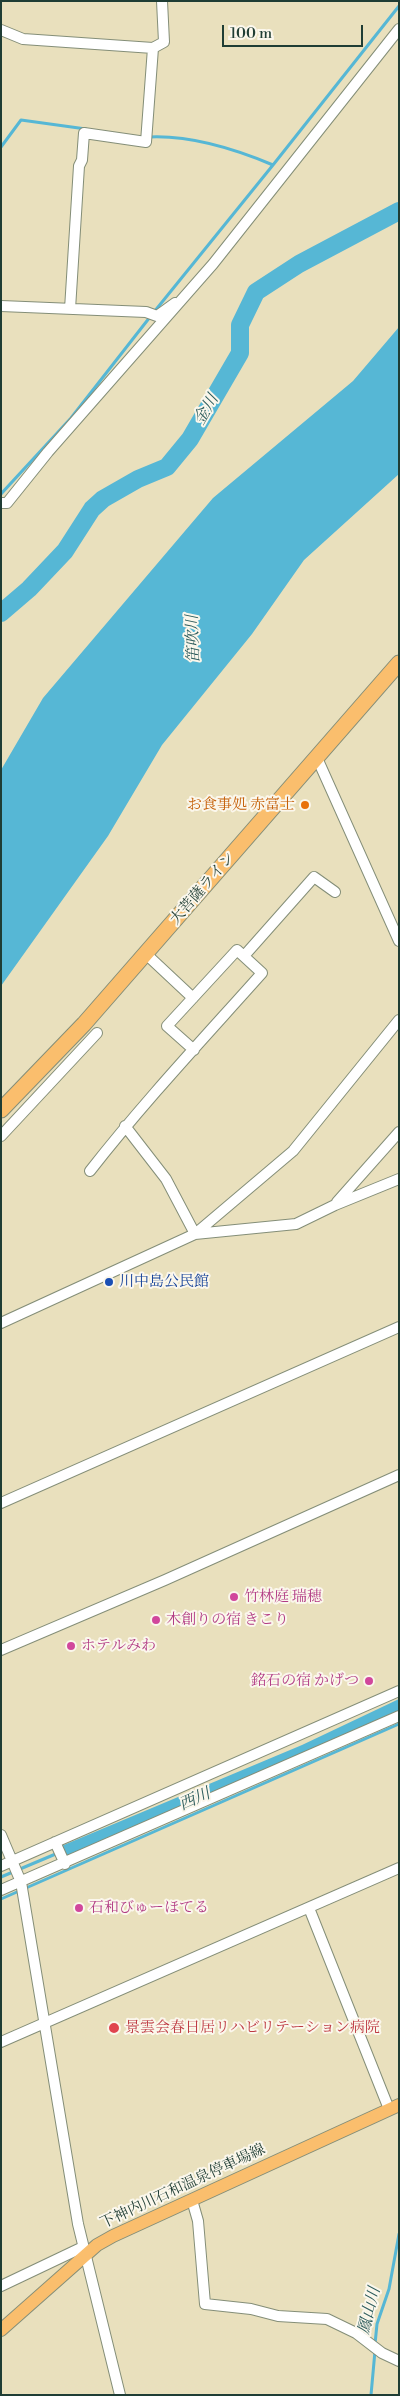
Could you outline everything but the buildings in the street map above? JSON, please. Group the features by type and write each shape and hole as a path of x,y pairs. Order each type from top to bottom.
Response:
{"highway":[{"name":"大菩薩ライン","path":"1,1110 84,1024 399,663"}],"main road":[{"name":"下神内川石和温泉停車場線","path":"1,2330 84,2251 394,2107"}],"street":[{"path":"1,30 24,39 153,48 164,42 162,1"},
{"path":"1,503 7,503 48,452 186,296 399,29"},
{"path":"70,309 79,166 82,160 84,133 146,142 153,48"},
{"path":"1,306 146,312 157,316 186,296"},
{"path":"317,758 399,940"},
{"path":"244,956 314,877 335,892"},
{"path":"90,1171 125,1126 194,1050 262,973 237,950 167,1026 194,1050"},
{"path":"146,954 193,998"},
{"path":"1,1323 195,1234 293,1151 399,1020"},
{"path":"1,1136 96,1033"},
{"path":"22,1088 33,1102"},
{"path":"125,1126 166,1179 195,1234"},
{"path":"335,1205 399,1132"},
{"path":"195,1234 296,1224 335,1205 399,1179"},
{"path":"1,1503 399,1327"},
{"path":"1,1650 165,1580 399,1475"},
{"path":"1,1866 13,1864 399,1691"},
{"path":"1,1890 399,1716"},
{"path":"1,1836 20,1882 24,1900 84,2251 120,2395"},
{"path":"56,1844 64,1862"},
{"path":"1,2042 399,1868"},
{"path":"309,1908 394,2107"},
{"path":"192,2200 198,2221 205,2304 251,2309 278,2316 327,2319 356,2333 382,2353 399,2361"},
{"path":"1,2286 84,2251"}],"water":[{"name":"笛吹川","path":"399,327 399,474 304,560 252,634 162,745 108,836 1,986 1,770 43,698 213,498 353,381"},
{"path":"399,1699 399,1712 65,1859 59,1847 302,1745"}],"waterway":[{"path":"154,312 399,6"},
{"path":"1,147 21,120 86,129"},
{"path":"149,137 181,138 212,144 273,165"},
{"name":"金川","path":"1,613 29,589 65,551 92,509 103,499 138,479 167,467 190,439 240,353 240,325 256,292 299,264 399,211"},
{"path":"1,494 71,418 150,317"},
{"name":"西川","path":"1,1899 399,1724"},
{"path":"1,1877 58,1853"},
{"name":"鳳山川","path":"375,2344 377,2324 389,2289 399,2234"},
{"name":"鳳山川","path":"371,2395 375,2351"}],"place":[{"name":"お食事処 赤富士","path":"305,805"},
{"name":"川中島公民館","path":"109,1282"},
{"name":"竹林庭 瑞穂","path":"234,1597"},
{"name":"木創りの宿 きこり","path":"156,1620"},
{"name":"ホテルみわ","path":"71,1646"},
{"name":"銘石の宿 かげつ","path":"369,1681"},
{"name":"石和びゅーほてる","path":"79,1908"},
{"name":"景雲会春日居リハビリテーション病院","path":"114,2028"}]}
